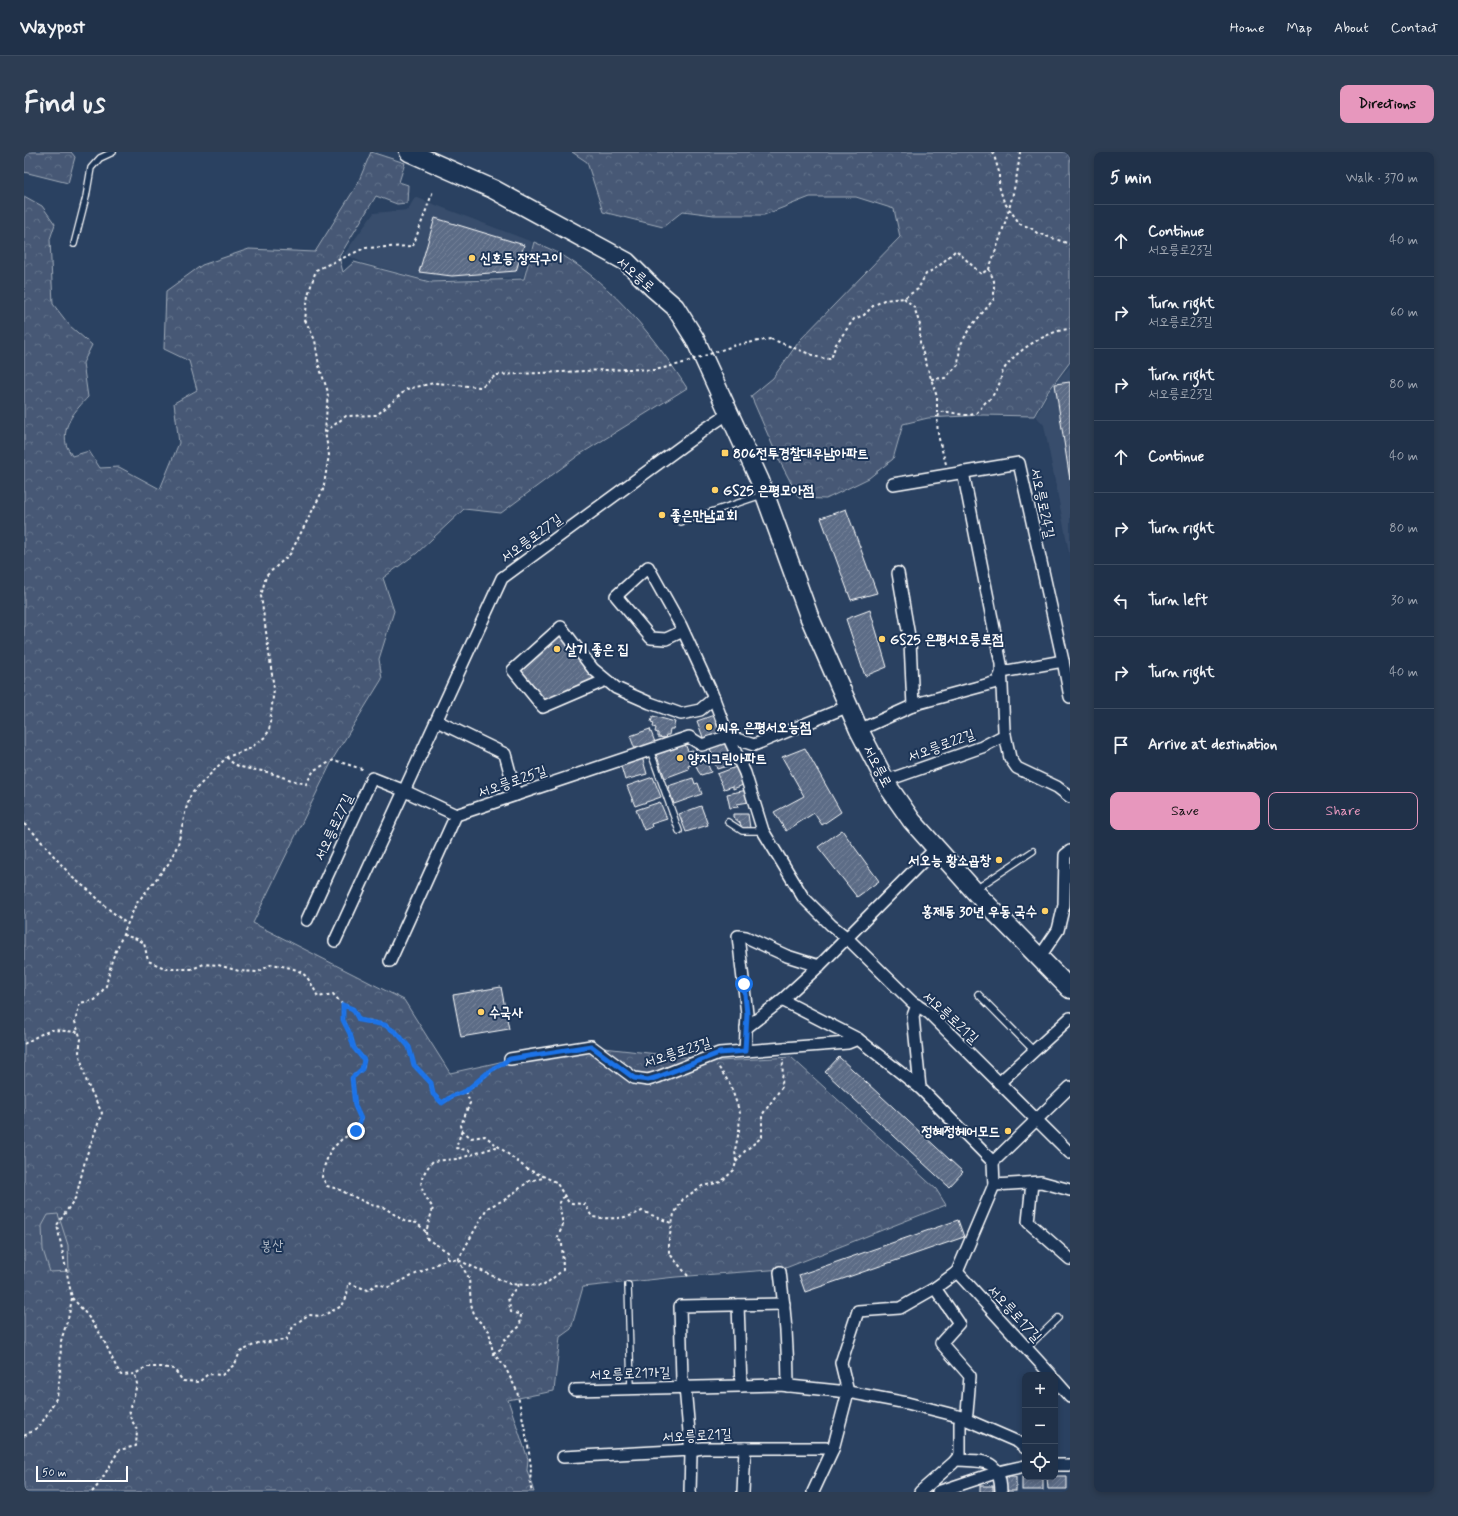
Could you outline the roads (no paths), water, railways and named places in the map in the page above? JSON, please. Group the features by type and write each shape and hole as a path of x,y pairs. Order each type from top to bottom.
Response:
{"main road":[{"name":"서오릉로","path":"409,152 493,189 626,262 675,307 695,339 765,494 809,616 859,730 885,781 912,820 974,891 1070,989"}],"street":[{"name":"서오릉로27길","path":"335,941 502,578 729,413"},
{"name":"서오릉로24길","path":"893,484 1019,463 1063,661"},
{"path":"964,472 1002,672 1005,735 1010,758 1017,768 1057,786 1070,797"},
{"path":"683,631 666,639 651,638 616,596 648,567 683,631 714,698 728,736 745,773 762,831 803,897 831,925 846,937"},
{"path":"898,573 910,642 913,706"},
{"path":"606,680 544,707 513,670 561,627 593,669 616,688 650,703 681,714 700,710 714,698"},
{"path":"1002,672 1063,661 1070,697"},
{"path":"859,730 913,706 997,682 1002,672"},
{"path":"728,736 754,745 849,706"},
{"path":"437,721 505,754 516,795"},
{"name":"서오릉로22길","path":"885,781 982,747 1005,735"},
{"name":"서오릉로25길","path":"456,815 689,737 702,745 728,736"},
{"name":"서오릉로27길","path":"307,920 372,778 405,791"},
{"path":"390,961 456,815 405,791"},
{"path":"746,1028 782,1000 818,966 936,848"},
{"path":"1039,958 1058,930 1067,905 1065,854 1070,851"},
{"path":"745,1051 747,1014 738,936 746,937 787,956 818,966"},
{"name":"서오릉로21길","path":"846,937 912,1002 929,1013 1070,1153"},
{"path":"782,1000 858,1039 920,1088 993,1162 994,1185 957,1272 935,1288 900,1308 858,1311 841,1363 848,1392 833,1450 812,1492"},
{"path":"917,1005 914,1016 920,1088"},
{"path":"999,1083 1070,1018"},
{"name":"서오릉로23길","path":"510,1059 591,1046 634,1078 648,1080 719,1053 848,1043 858,1039"},
{"path":"993,1162 1070,1087"},
{"path":"994,1185 1041,1182 1070,1190"},
{"path":"1032,1183 1028,1222 1070,1259"},
{"path":"780,1272 788,1355 788,1386"},
{"name":"서오릉로17길","path":"957,1272 1048,1372"},
{"path":"920,1492 960,1455 960,1423 967,1413 970,1376 941,1343 959,1322 935,1288"},
{"path":"741,1386 738,1305 784,1304"},
{"name":"서오릉로21가길","path":"686,1387 682,1380 680,1306 738,1305"},
{"path":"1058,1383 1070,1397"},
{"name":"서오릉로21가길","path":"575,1390 788,1386 848,1392"},
{"path":"686,1387 691,1450 690,1492"},
{"path":"848,1392 907,1403 963,1419 1018,1442 1022,1445"},
{"name":"서오릉로21길","path":"563,1457 691,1450 702,1448 825,1448 833,1450"},
{"path":"744,1492 745,1448"},
{"path":"956,1460 985,1461 998,1472 1001,1492"},
{"path":"1058,1465 1070,1465"},
{"path":"938,1492 998,1472 1022,1467"}],"lane":[{"path":"74,244 86,197 91,168 100,158 113,152"},
{"path":"681,522 765,494"},
{"path":"650,750 680,831"},
{"path":"728,822 742,831 762,831"},
{"path":"974,891 1032,851"},
{"path":"978,994 1034,1051"},
{"path":"628,1285 631,1388"},
{"path":"1028,1348 1058,1318"}],"place":[{"name":"신호등 장작구이","path":"472,258"},
{"name":"806전투경찰대우남아파트","path":"725,453"},
{"name":"GS25 은평모아점","path":"715,490"},
{"name":"좋은만남교회","path":"662,515"},
{"name":"GS25 은평서오릉로점","path":"882,639"},
{"name":"살기 좋은 집","path":"557,649"},
{"name":"씨유 은평서오능점","path":"709,727"},
{"name":"양지그린아파트","path":"680,758"},
{"name":"서오능 황소곱창","path":"999,860"},
{"name":"홍제동 30년 우동 국수","path":"1045,911"},
{"name":"수국사","path":"481,1012"},
{"name":"정혜정헤어모드","path":"1008,1131"}],"park label":[{"name":"봉산","path":"272,1245"}]}
